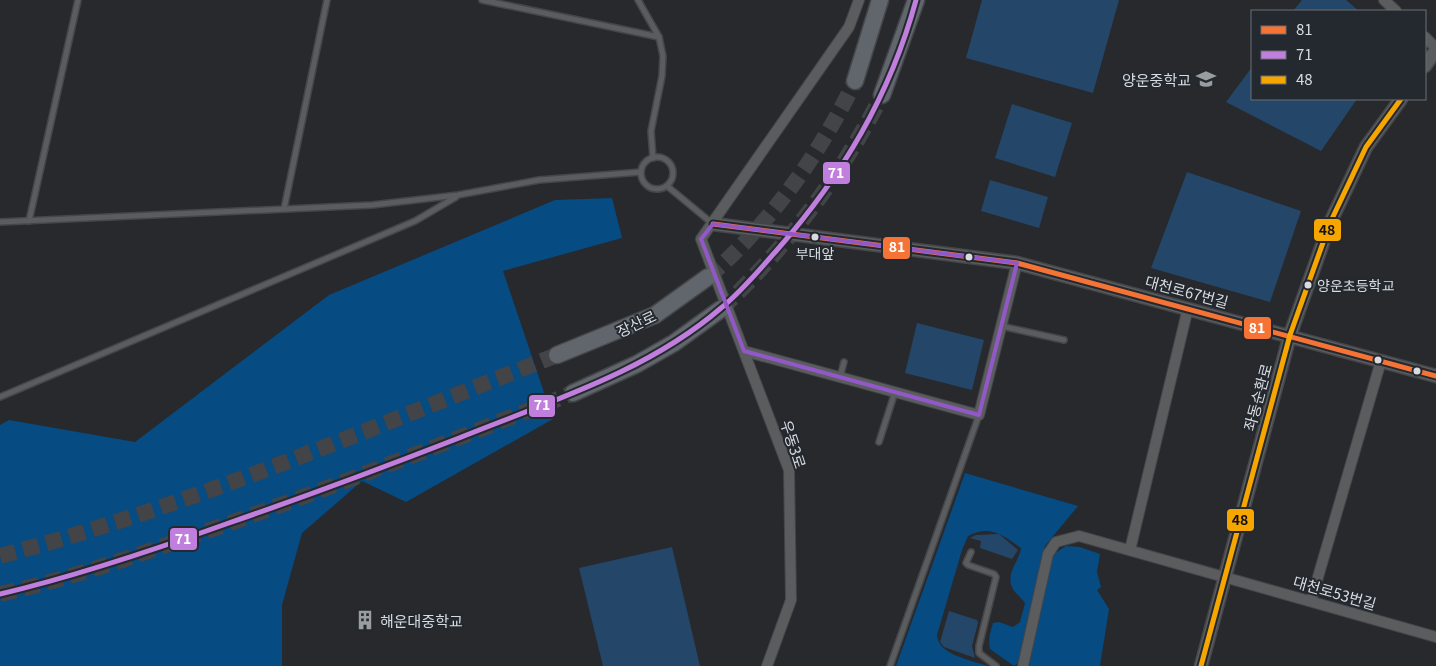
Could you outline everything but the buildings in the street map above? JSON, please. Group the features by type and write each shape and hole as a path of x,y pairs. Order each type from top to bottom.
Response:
{"highway":[{"path":"855,81 880,0"},
{"path":"882,94 916,0"},
{"name":"장산로","path":"557,355 616,333 656,315 708,277"},
{"path":"573,392 637,364 674,343 721,309"}],"street":[{"path":"713,224 849,27 859,0"},
{"path":"1384,0 1395,10"},
{"path":"1426,38 1436,49 1426,64"},
{"name":"좌동순환로","path":"1201,666 1290,335 1330,224 1366,147 1400,100"},
{"name":"우동3로","path":"713,224 702,239 790,470 791,600 767,666"},
{"name":"대천로67번길","path":"713,224 1017,263 1290,335 1436,376"},
{"path":"744,351 979,415 1017,263"},
{"path":"1130,550 1188,308"},
{"path":"1311,601 1381,361"},
{"path":"1024,666 1045,564 1048,554 1056,542 1079,536 1226,577"},
{"name":"대천로53번길","path":"1226,577 1436,638"}],"lane":[{"path":"29,221 78,0"},
{"path":"284,209 327,0"},
{"path":"482,0 659,37"},
{"path":"638,0 659,37 663,56 662,76 651,131 653,158"},
{"path":"667,186 672,177 671,166 664,159 653,158 645,163 641,172 644,182 652,188 667,186 713,224"},
{"path":"0,222 372,205 458,195 538,180 641,172"},
{"path":"0,397 415,221 458,195"},
{"path":"1002,326 1064,340"},
{"path":"840,377 844,362"},
{"path":"879,442 895,392"},
{"path":"890,666 979,415"},
{"path":"971,552 966,563 994,574 996,577 979,646 980,653 996,666"}],"highlighted area":[{"path":"713,224 1017,263 979,415 744,351 701,239"}],"shaded area":[{"path":"982,0 1119,0 1093,93 966,58"},
{"path":"1302,0 1346,0 1358,10 1294,10"},
{"path":"1251,68 1251,100 1356,100 1321,151 1226,102"},
{"path":"1012,104 1072,123 1055,177 995,158"},
{"path":"1187,172 1301,211 1270,302 1151,268"},
{"path":"990,180 1048,197 1039,228 981,211"},
{"path":"612,198 622,238 503,271 553,419 406,502 362,481 302,533 282,605 282,666 0,666 0,425 9,420 135,442 329,295 555,200"},
{"path":"917,323 984,340 972,390 905,373"},
{"path":"965,473 1078,506 1045,546 1018,663 1014,666 990,649 989,639 993,623 999,622 1013,627 1020,622 1025,603 1013,589 1011,577 1021,548 1003,536 990,531 983,531 968,536 962,550 937,635 939,642 949,652 988,666 896,666"},
{"path":"999,534 1018,550 1012,559 980,548 981,541 970,538 976,535"},
{"path":"1066,546 1080,547 1100,554 1097,572 1101,587 1097,590 1109,609 1100,666 1029,666 1047,569 1054,554"},
{"path":"672,547 700,666 603,666 579,568"},
{"path":"949,611 977,620 978,623 972,646 975,658 944,647 940,642"}],"tunnel":[{"path":"708,277 752,234 792,186 826,135 855,81"},
{"path":"721,309 768,261 811,209 849,154 882,95"},
{"path":"0,556 142,514 212,489 281,464 557,355"},
{"path":"0,594 86,571 227,524 573,393"}],"transit line":[{"name":"71","path":"0,594 86,571 142,553 401,460 596,384 629,368 692,330 729,301 757,273 801,222 843,164 878,102 905,35 916,0"},
{"name":"48","path":"1201,666 1290,335 1330,223 1366,147 1400,100"},
{"name":"81","path":"713,224 1017,263 1436,376"}],"place":[{"name":"양운중학교","path":"1206,79"},
{"name":"부대앞","path":"815,237"},
{"name":"양운초등학교","path":"1308,285"},
{"name":"해운대중학교","path":"365,620"}]}
